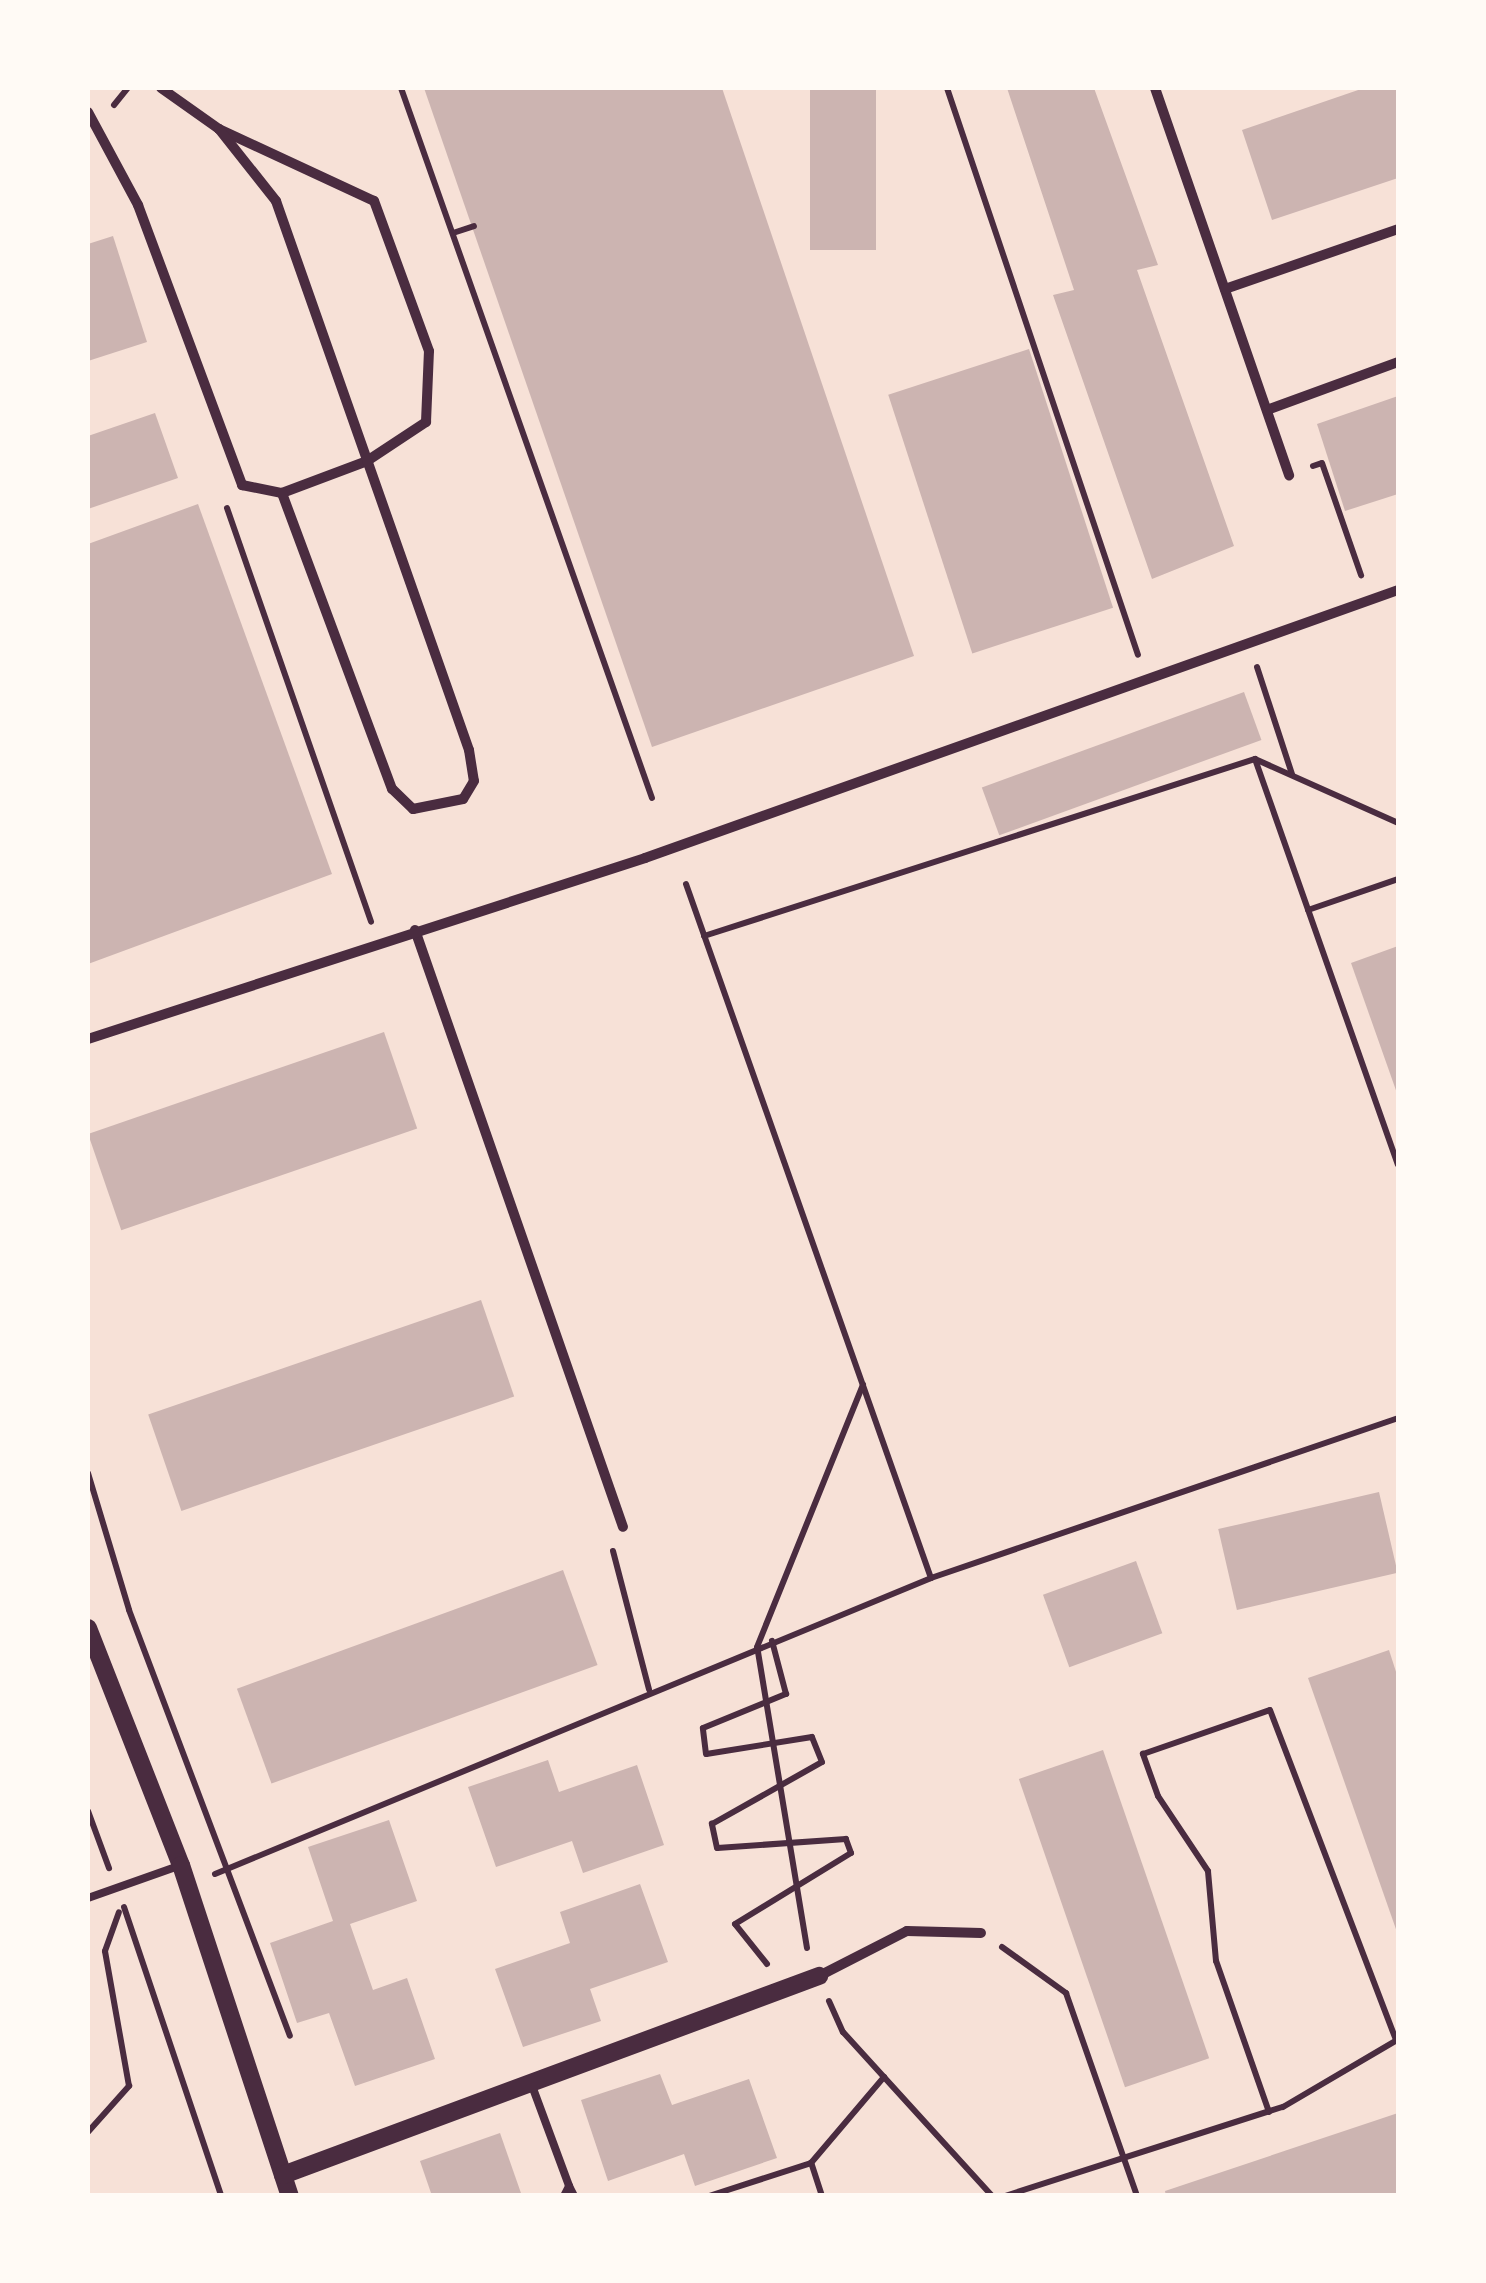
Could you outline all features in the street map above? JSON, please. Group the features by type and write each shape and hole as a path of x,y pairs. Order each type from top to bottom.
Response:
{"street":[{"path":"88,112 138,205 242,485 282,493 368,461 426,422 430,351 374,201 219,128 161,88"},
{"path":"1155,88 1289,475"},
{"path":"219,128 276,201 469,750 474,781 463,799 439,810 412,809 392,789 282,493"},
{"path":"1225,289 1398,229"},
{"path":"1267,410 1398,362"},
{"path":"88,1039 646,858 1398,590"},
{"path":"415,930 623,1527"},
{"path":"88,1628 184,1874 290,2196"},
{"path":"283,2174 818,1976 907,1931 981,1932"}],"lane":[{"path":"88,1898 184,1874"},
{"path":"530,2083 566,2191 574,2196"}],"path":[{"path":"401,88 652,798"},
{"path":"947,88 1146,678"},
{"path":"453,233 474,226"},
{"path":"1322,463 1370,599"},
{"path":"224,498 378,942"},
{"path":"1248,641 1292,775"},
{"path":"1255,759 1398,1165"},
{"path":"704,936 1255,759 1398,823"},
{"path":"1308,910 1398,879"},
{"path":"686,884 932,1578"},
{"path":"806,1946 757,1647 863,1385"},
{"path":"88,2132 129,2086 105,1951 122,1902 184,1874 231,1869 649,1690 932,1578 1398,1418"},
{"path":"88,1472 129,1610 231,1869 290,2036"},
{"path":"623,1527 611,1555 649,1690"},
{"path":"772,1641 786,1694 703,1728 706,1754 812,1736 822,1762 712,1824 717,1848 846,1839 851,1853 734,1924 786,1988"},
{"path":"1005,2196 1268,2112 1397,2040 1270,1710 1143,1754 1158,1796 1208,1871 1216,1961 1268,2112"},
{"path":"88,1811 220,2196"},
{"path":"981,1932 1066,1993 1129,2157 1136,2196"},
{"path":"818,1976 843,2032 992,2196"},
{"path":"687,2196 707,2196 811,2163 884,2077"},
{"path":"811,2163 822,2196"}],"building":[{"path":"424,88 722,88 914,656 652,747"},
{"path":"810,88 876,88 876,250 810,250"},
{"path":"1007,88 1094,88 1158,265 1137,270 1234,546 1152,579 1053,295 1074,290"},
{"path":"1364,88 1398,88 1398,178 1272,220 1242,130"},
{"path":"113,236 147,342 88,361 88,244"},
{"path":"1029,349 1113,608 972,653 888,395"},
{"path":"1398,396 1398,494 1345,511 1317,424"},
{"path":"155,413 178,478 88,509 88,436"},
{"path":"198,504 332,874 88,964 88,544"},
{"path":"1244,692 1261,740 999,835 982,787"},
{"path":"1398,946 1398,1096 1351,963"},
{"path":"384,1032 417,1128 121,1230 88,1134"},
{"path":"481,1300 514,1396 181,1511 148,1415"},
{"path":"1379,1492 1398,1573 1237,1610 1218,1529"},
{"path":"1136,1561 1162,1633 1069,1667 1043,1595"},
{"path":"563,1570 598,1665 271,1784 237,1689"},
{"path":"1389,1650 1398,1678 1398,1935 1308,1678"},
{"path":"1103,1750 1209,2058 1125,2087 1019,1779"},
{"path":"548,1760 559,1792 637,1765 664,1845 583,1873 572,1841 496,1867 468,1787"},
{"path":"389,1820 417,1901 350,1924 373,1990 407,1978 435,2059 355,2086 329,2013 297,2023 270,1943 333,1921 308,1847"},
{"path":"640,1884 668,1962 590,1989 601,2021 523,2047 495,1969 570,1943 560,1912"},
{"path":"660,2074 672,2105 749,2079 777,2158 695,2186 684,2154 608,2181 581,2100"},
{"path":"1398,2113 1398,2196 1166,2196 1165,2191"},
{"path":"500,2133 522,2196 432,2196 420,2161"}]}
